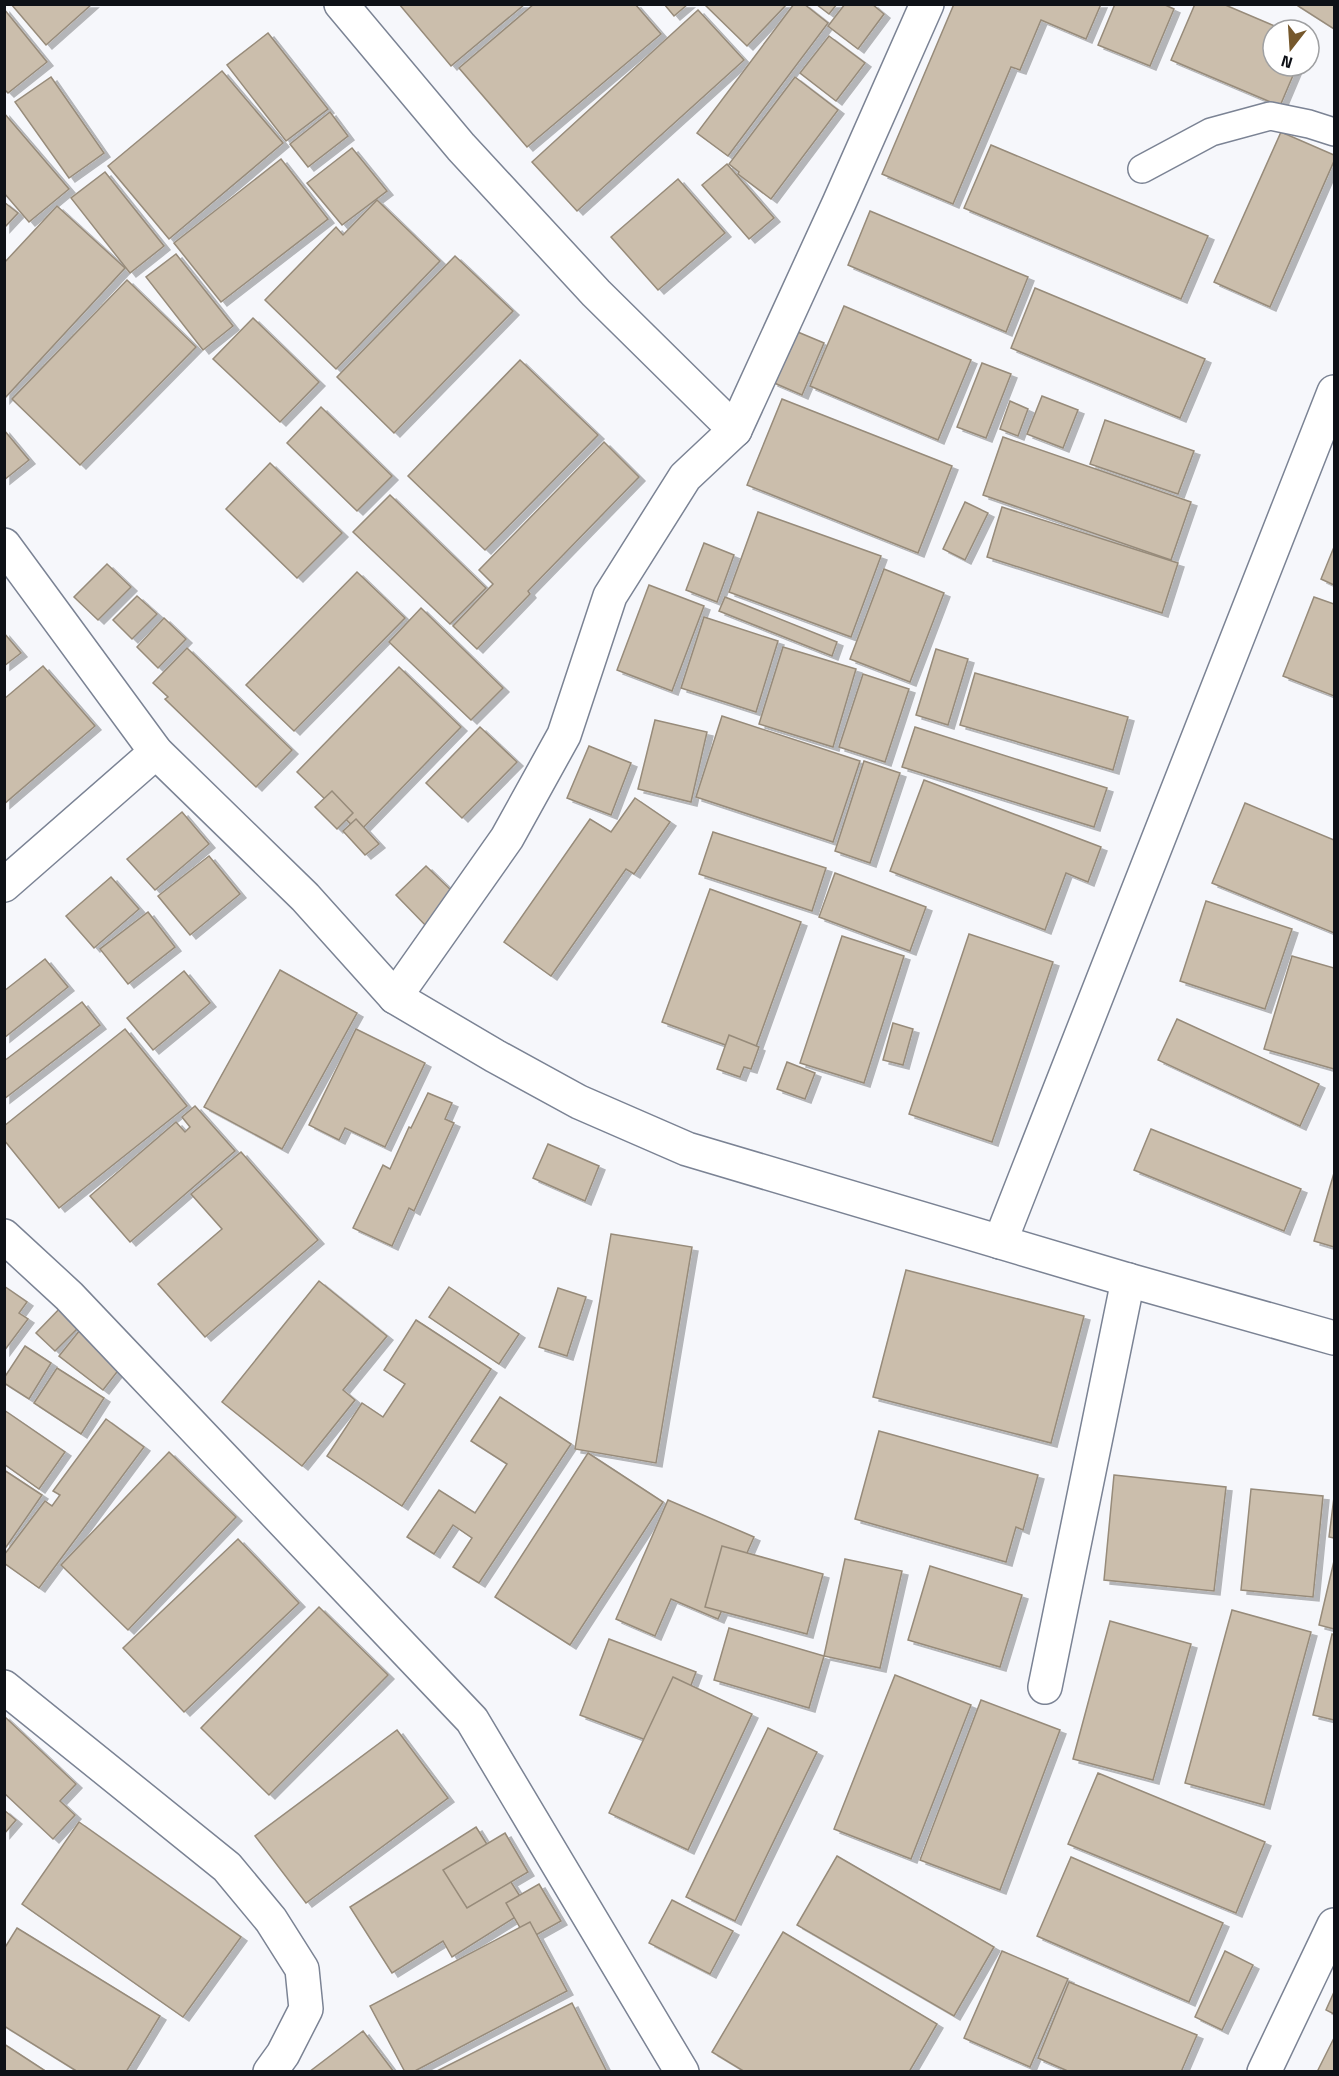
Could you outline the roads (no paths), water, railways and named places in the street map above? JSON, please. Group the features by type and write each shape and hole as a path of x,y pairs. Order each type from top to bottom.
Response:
{"street":[{"path":"341,4 461,147 596,293 735,429"},
{"path":"395,997 507,838 564,735 610,596 686,477 735,429 927,4"},
{"path":"1000,1242 1335,392"},
{"path":"4,545 156,752 305,897 395,997 579,1102 687,1149 1128,1280 1335,1338"},
{"path":"4,885 156,752"},
{"path":"4,1236 69,1296 472,1720 682,2072"},
{"path":"1045,1688 1128,1280"},
{"path":"4,1687 227,1867 271,1920 302,1969 306,2009 283,2054 270,2072"},
{"path":"1264,2072 1335,1925"}],"lane":[{"path":"1142,169 1211,132 1270,116 1335,132"}]}
